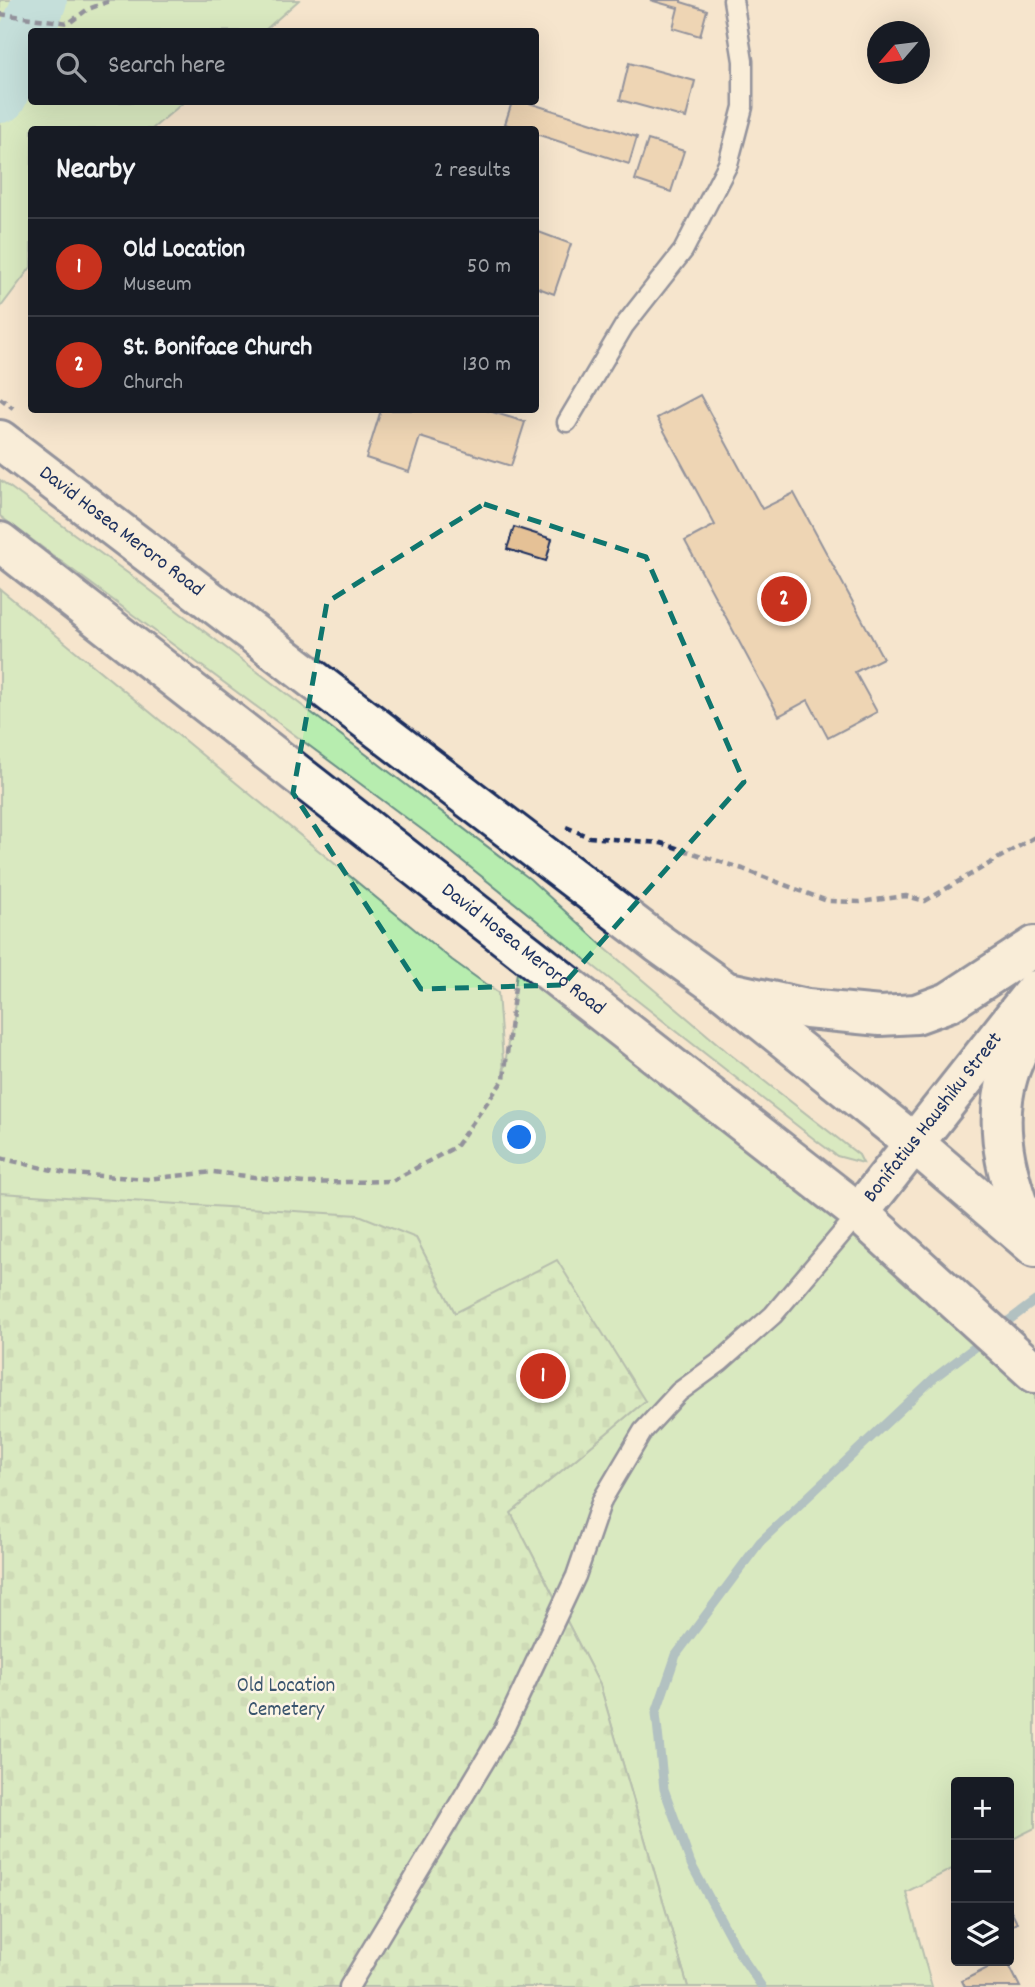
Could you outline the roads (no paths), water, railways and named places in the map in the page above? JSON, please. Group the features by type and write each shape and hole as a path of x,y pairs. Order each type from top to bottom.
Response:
{"main road":[{"name":"David Hosea Meroro Road","path":"0,440 725,991 914,1143 1034,1246"},
{"name":"David Hosea Meroro Road","path":"0,542 859,1213 1035,1373"},
{"path":"725,991 807,1009 880,1016 916,1014 949,1002 1035,946"},
{"name":"Bonifatius Haushiku Street","path":"859,1213 1035,990"},
{"path":"1034,1246 1012,1193 1003,1151 1002,1119 1008,1076 1035,1016"}],"lane":[{"path":"567,422 624,326 683,251 728,164 743,107 743,61 733,0"},
{"path":"349,1987 504,1729 576,1576 602,1500 643,1431 679,1392 720,1362 773,1315 859,1213"}],"waterway":[{"path":"28,28 40,0"},
{"path":"0,96 28,29"},
{"path":"1000,1327 1035,1301"},
{"path":"762,1987 739,1953 691,1864 664,1789 656,1713 676,1655 760,1542 934,1378 984,1340"}],"place":[{"name":"St. Boniface Church","path":"784,599"},
{"name":"Old Location","path":"543,1376"}],"park label":[{"name":"Old Location Cemetery","path":"286,1699"}]}
